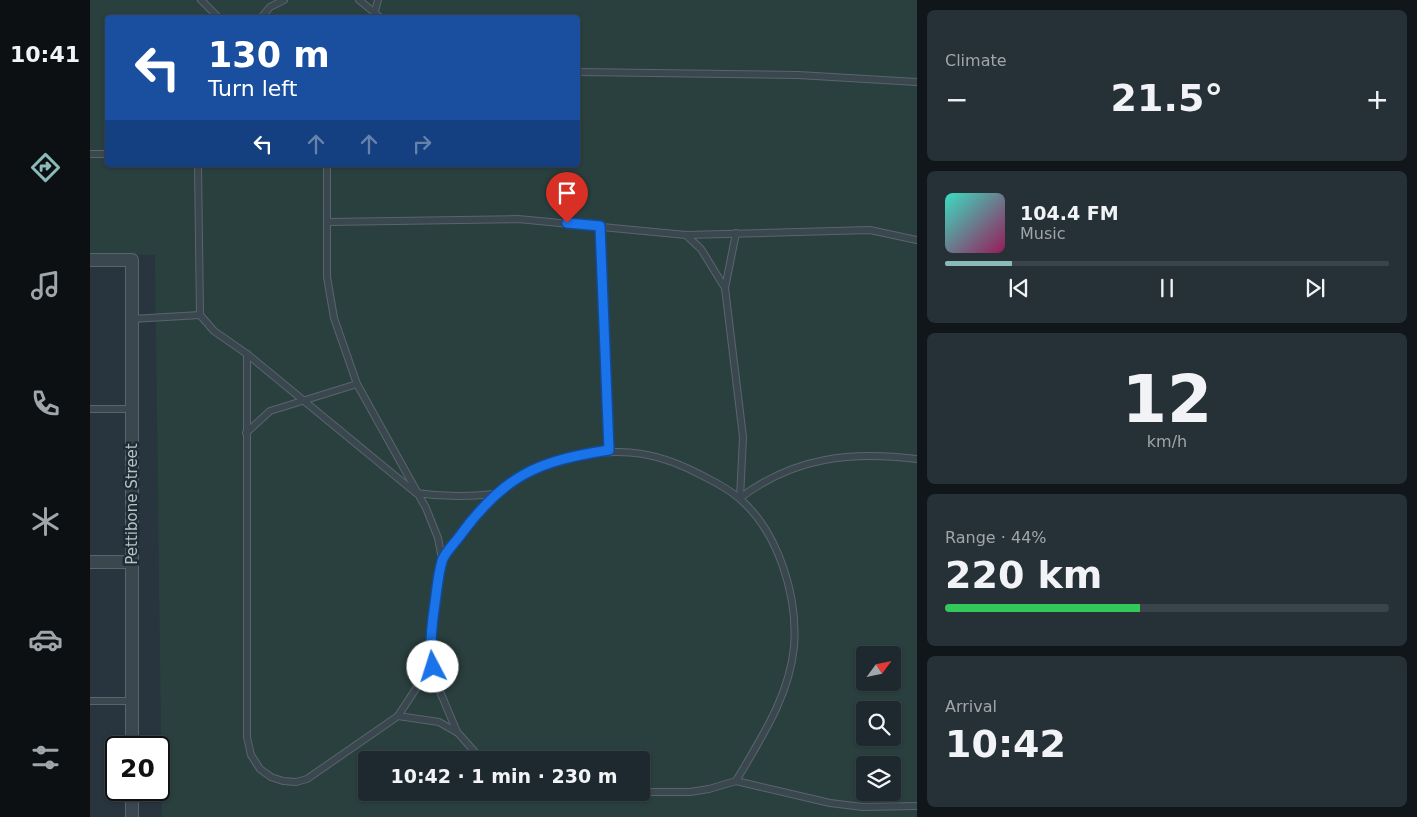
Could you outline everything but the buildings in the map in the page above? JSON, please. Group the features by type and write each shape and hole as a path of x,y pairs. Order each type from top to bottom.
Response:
{"street":[{"name":"Pettibone Street","path":"90,260 132,260 132,736"},
{"path":"90,562 132,562"},
{"path":"132,801 132,817"}],"lane":[{"path":"201,0 216,15"},
{"path":"263,15 270,7 284,0"},
{"path":"359,0 378,15"},
{"path":"375,11 378,0"},
{"path":"580,72 798,75 917,82"},
{"path":"90,154 105,154"},
{"path":"198,167 200,315 214,331 247,354 416,493 450,497 494,494"},
{"path":"247,354 247,737 251,755 260,768 271,777 283,781 296,782 308,779 398,716 421,681 430,653 442,559 433,522 358,384 334,318 328,277 327,167"},
{"path":"328,222 518,219 686,235 870,230 917,240"},
{"path":"600,226 609,450"},
{"path":"736,233 726,288 743,437 740,498"},
{"path":"686,235 706,255 726,288"},
{"path":"132,319 200,315"},
{"path":"246,433 270,411 358,384"},
{"path":"90,409 132,409"},
{"path":"442,559 494,494 520,476 553,462 609,450 639,452 670,460 716,483 740,498 758,518 773,545 784,572 791,598 794,646 782,696 773,717 736,781"},
{"path":"740,498 760,483 790,470 822,460 855,455 917,459"},
{"path":"430,653 436,682 458,733"},
{"path":"90,701 132,701"},
{"path":"398,716 439,722 458,733 474,751"},
{"path":"650,792 709,790 736,781 830,803 863,807 917,806"}],"green space":[{"path":"90,0 917,0 917,817 162,817 162,801 170,801 170,736 161,736 155,255 90,254"}],"route":[{"path":"433,667 430,653 432,626 442,559 467,526 494,494 520,476 553,462 609,450 600,226 567,223"}]}
